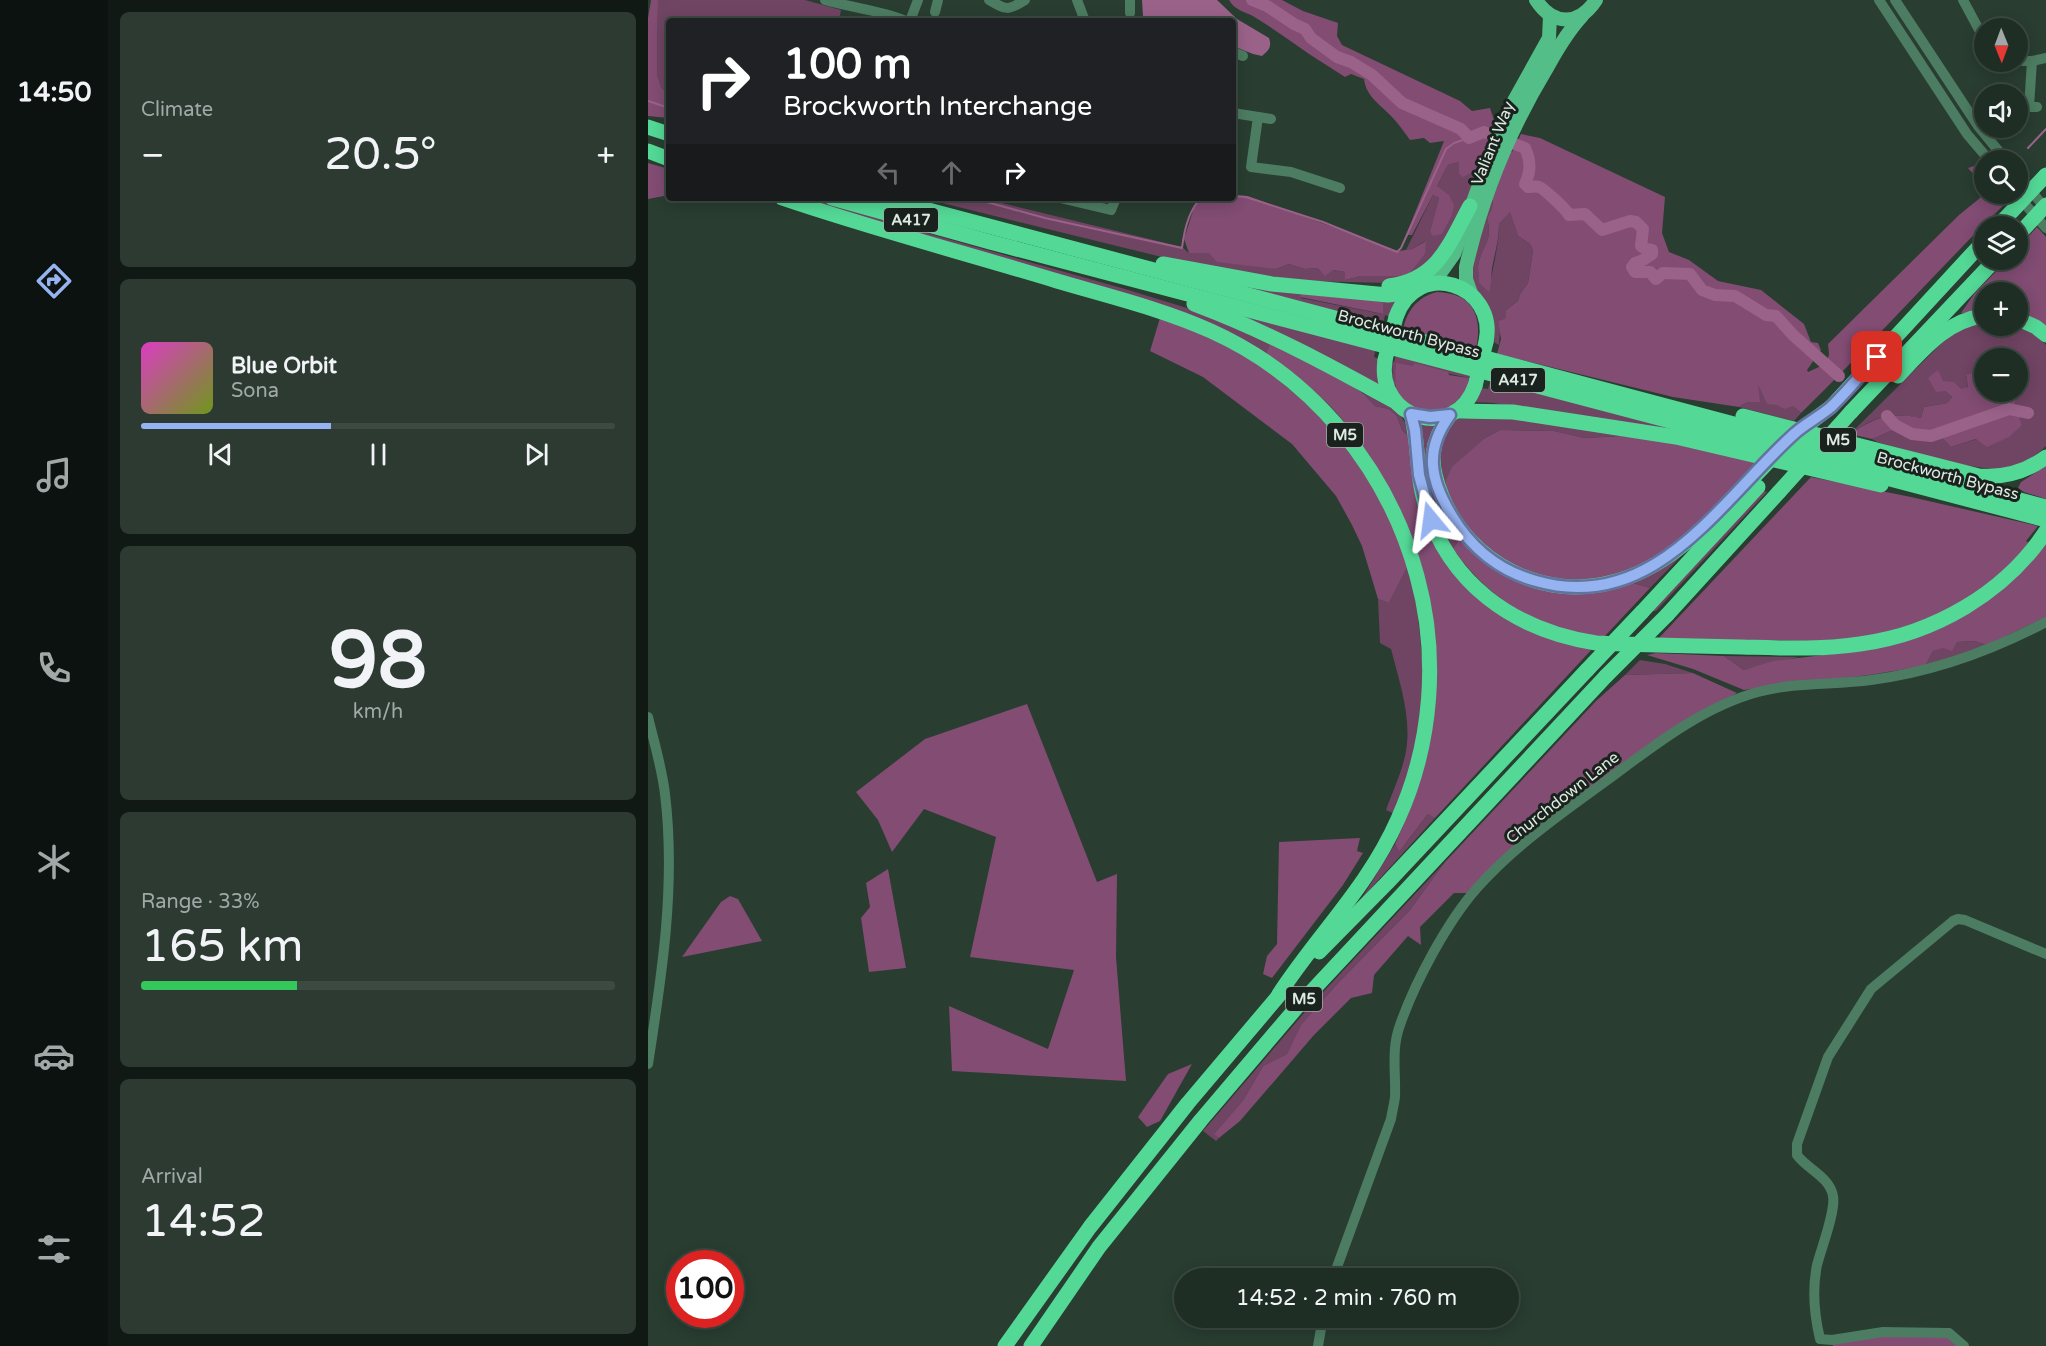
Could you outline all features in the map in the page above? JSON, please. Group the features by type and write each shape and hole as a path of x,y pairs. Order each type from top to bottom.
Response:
{"highway":[{"path":"648,127 666,133"},
{"path":"648,142 666,149"},
{"path":"648,151 666,158"},
{"path":"2007,216 2046,175"},
{"name":"M5","path":"791,201 870,227 1162,313 1213,332 1257,356 1302,390 1342,432 1377,480 1406,540 1422,595 1430,659 1425,730 1409,794 1380,855 1357,892 1295,969 1279,994"},
{"name":"Brockworth Bypass","path":"845,201 993,235 1625,395 2046,507"},
{"name":"Brockworth Bypass","path":"892,201 993,235 2046,520"},
{"path":"2028,224 2046,204"},
{"path":"1329,290 1383,287 1414,280 1440,261 1470,206"},
{"path":"993,235 1244,280 1329,290 1388,295 1437,282 1453,285 1472,296 1486,317 1488,329 1475,386 1470,397 1454,413"},
{"path":"993,235 1230,317 1289,344 1394,401 1411,414 1430,417 1454,413 1513,412 1676,437 1851,480 2019,512"},
{"name":"M5","path":"1005,1346 1090,1227 1188,1103 1279,994 1387,883 1642,612 1753,485 1831,407 1974,252"},
{"name":"M5","path":"1856,413 1986,270"},
{"path":"1394,401 1386,382 1385,360 1396,317 1404,301 1419,288"},
{"name":"M5","path":"1031,1346 1099,1247 1201,1119 1297,1007 1606,676 1667,615 1816,451 1930,343 1948,328 1974,318"},
{"path":"2028,323 2046,335"},
{"name":"M5","path":"1625,395 1738,414 1979,476 2006,476 2017,473 2046,457"},
{"name":"M5","path":"1454,413 1438,433 1432,458 1437,483 1450,514 1468,539 1493,561 1524,578 1548,585 1569,587 1604,585 1648,568 1691,539 1753,485"},
{"path":"1411,414 1424,498 1439,540 1458,567 1477,590 1506,612 1526,624 1571,639 1607,644 1814,648 1883,640 1922,629 1974,602 2015,569 2044,534"}],"main road":[{"path":"1536,0 1550,16 1560,19 1582,16"},
{"name":"Valiant Way","path":"1508,128 1533,92 1563,40 1596,0"},
{"name":"Valiant Way","path":"1419,288 1447,266 1454,254 1464,232 1470,206 1547,44 1551,27 1550,16"},
{"name":"Valiant Way","path":"1472,296 1466,279 1466,267 1498,151"}],"street":[{"path":"825,0 867,5 900,18"},
{"path":"909,18 918,0"},
{"path":"935,12 939,0"},
{"path":"989,0 1006,9 1024,0"},
{"path":"1077,0 1083,18"},
{"path":"1130,0 1130,13"},
{"path":"1879,0 1967,134 1981,150"},
{"path":"1895,0 1978,126 1998,150"},
{"path":"1963,0 1974,20"},
{"path":"2028,107 2031,61 2046,58"},
{"path":"1236,113 1271,119"},
{"path":"1258,117 1251,167 1291,172 1340,188"},
{"path":"2028,187 2046,209"},
{"path":"1073,201 1111,210 1115,201"},
{"path":"2025,204 2046,228"},
{"name":"Churchdown Lane","path":"1336,1268 1390,1119 1395,1098 1394,1045 1405,1012 1424,972 1456,916 1476,889 1497,867 1572,806 1660,742 1729,702 1766,690 1873,680 1935,667 1978,653 2045,626"},
{"path":"648,717 664,792 668,840 667,926 648,1064"},
{"path":"1964,1346 1949,1333 1883,1332 1832,1341 1820,1339 1813,1308 1817,1268 1832,1210 1833,1197 1819,1174 1797,1155 1797,1144 1828,1058 1871,989 1953,921 1965,920 2046,954"},
{"path":"1318,1346 1321,1328"}],"shaded area":[{"path":"651,0 658,0 657,74 661,87 666,92 666,118 648,116 648,18"},
{"path":"658,0 805,0 841,10 840,18 666,18 666,92 661,87 657,74"},
{"path":"1142,0 1217,0 1236,18 1144,18"},
{"path":"1229,0 1282,0 1303,11 1338,23 1337,36 1342,45 1460,101 1472,111 1490,108 1497,129 1480,173 1471,173 1463,177 1459,174 1459,162 1448,165 1437,186 1449,195 1454,205 1452,215 1442,234 1433,236 1430,231 1439,198 1433,195 1412,235 1406,235 1444,141 1430,143 1424,138 1410,140 1395,120 1371,96 1364,79 1351,74 1345,77 1263,22 1238,9"},
{"path":"1236,18 1269,38 1269,48 1262,56 1236,47"},
{"path":"1521,134 1540,138 1665,197 1662,233 1669,252 1689,260 1718,281 1761,290 1804,324 1811,342 1818,343 1821,350 1807,370 1808,372 1821,366 1827,368 1829,365 1827,362 1828,344 1959,215 1974,203 2005,204 1993,216 1974,216 1974,235 1801,413 1793,406 1784,409 1777,405 1767,404 1758,384 1760,402 1748,402 1739,407 1673,397 1497,354 1501,339 1498,321 1506,318 1506,310 1518,301 1528,283 1533,251 1530,244 1518,236 1510,212 1499,224 1489,292 1479,283 1479,260 1489,233 1487,218 1510,151 1512,152"},
{"path":"1459,162 1471,173 1480,173 1460,215 1423,271 1391,283 1300,281 1178,261 934,201 993,201 1182,247 1189,253 1209,253 1276,269 1289,264 1305,269 1318,268 1346,272 1345,280 1361,276 1397,276 1425,254 1425,241 1406,250 1433,195 1439,198 1430,231 1452,215 1437,186 1448,165"},
{"path":"648,163 666,168 666,196 648,199"},
{"path":"1974,166 1974,175 1968,168"},
{"path":"1236,195 1248,196 1398,251 1412,249 1426,241 1425,254 1409,274 1361,276 1345,280 1345,272 1333,270 1325,276 1318,268 1305,269 1289,264 1276,269 1217,262 1209,253 1189,253 1184,239 1194,208 1199,201 1236,201"},
{"path":"1493,197 1492,208 1487,218 1488,240 1479,260 1480,283 1489,291 1497,250 1499,224 1510,211 1518,236 1530,244 1533,251 1528,283 1518,301 1506,310 1507,318 1498,321 1499,345 1494,342 1495,331 1489,308 1471,278 1472,259"},
{"path":"810,201 821,201 856,211 1200,312 1271,341 1266,353"},
{"path":"2037,227 2046,237 2046,330 2028,320 2028,282 1986,282 1997,270 2028,270 2028,237"},
{"path":"1206,278 1302,290 1301,298 1382,314 1382,302 1399,300 1391,317 1385,315 1383,324"},
{"path":"1302,290 1383,302 1383,314 1300,297"},
{"path":"1437,292 1459,297 1473,308 1478,326 1476,349 1403,329 1407,316 1414,306 1424,297"},
{"path":"1974,294 1974,312 1961,313"},
{"path":"1219,307 1376,348 1374,357 1379,359 1380,388"},
{"path":"1160,318 1215,339 1262,366 1323,417 1372,480 1409,564 1389,603 1378,599 1362,546 1336,496 1292,444 1203,377 1150,351"},
{"path":"1974,325 1974,336 2028,336 2028,331 2046,345 2046,446 2042,450 2010,467 1982,468 1925,456 1872,439 1893,430 1916,438 1941,437 1951,447 2022,425 2015,402 2028,402 2028,348 1974,348 1974,373 1966,374 1968,387 1961,390 1943,381 1937,371 1945,391 1952,397 1947,403 1924,407 1921,418 1901,415 1876,419 1850,434 1948,337 1962,328"},
{"path":"1271,341 1342,379 1364,394 1375,406 1389,409 1397,416 1402,430 1411,439 1415,473 1470,589 1593,648 1435,818 1428,814 1399,852 1395,844 1413,800 1426,756 1433,711 1436,666 1433,621 1425,577 1410,533 1390,490 1370,456 1329,405 1266,353"},
{"path":"1396,354 1470,374 1469,378 1413,366 1393,387 1392,362"},
{"path":"1396,363 1413,366 1415,363 1448,372 1449,375 1469,378 1469,385 1458,400 1444,409 1436,412 1419,410 1397,393"},
{"path":"1938,370 1943,381 1954,382 1961,389 1968,387 1966,374 1974,373 1974,402 2015,402 2022,425 2009,437 1987,447 1976,439 1951,447 1941,437 1916,438 1893,430 1872,439 1850,434 1867,423 1884,417 1921,418 1924,407 1947,403 1952,397 1945,391 1936,392 1928,378"},
{"path":"1491,379 1674,426 1678,433 1493,403 1474,402 1481,388 1488,389"},
{"path":"1757,381 1777,405 1793,406 1801,413 1794,421 1739,407 1748,402"},
{"path":"1370,391 1401,416 1411,439 1402,430 1397,416 1389,409 1375,406 1364,394"},
{"path":"1510,416 1672,441 1621,436 1585,438 1554,431 1500,430 1485,438 1445,483 1440,449 1441,436 1445,427 1458,419"},
{"path":"1420,423 1436,424 1431,447 1461,536 1453,549 1439,519 1430,488"},
{"path":"1500,430 1554,431 1585,438 1621,436 1672,441 1758,461 1694,527 1656,556 1637,567 1610,577 1559,578 1523,570 1498,556 1478,539 1462,519 1450,496 1445,483 1452,467 1485,438"},
{"path":"2046,466 2046,499 2018,488 2021,482"},
{"path":"1811,477 2038,526 2026,541 2029,543 2018,557 1990,584 1929,619 1869,637 1812,641 1658,639"},
{"path":"1763,491 1767,492 1656,611 1651,611"},
{"path":"1461,536 1534,584 1626,581 1650,588 1604,637 1581,635 1559,629 1518,611 1483,583 1453,549"},
{"path":"2046,543 2046,617 1987,645 1974,641 1957,642 1952,651 1943,648 1933,651 1925,666 1744,690 1693,669 1647,655 1656,653 1724,656 1744,670 1773,661 1831,654 1915,636"},
{"path":"1691,546 1650,588 1626,581"},
{"path":"1409,564 1422,651 1422,717 1415,757 1395,814 1386,810 1405,756 1406,716 1391,649 1380,643 1378,599 1389,603"},
{"path":"1974,641 1987,645 1925,666 1933,651 1957,642"},
{"path":"1724,656 1799,657 1744,670"},
{"path":"1640,660 1665,664 1693,673 1625,675"},
{"path":"1693,673 1737,693 1681,725 1468,893 1454,893 1420,927 1421,945 1408,936 1374,975 1372,993 1351,998 1314,1035 1240,1121 1219,1138 1214,1134 1244,1099 1263,1066 1287,1054 1302,1024 1337,984 1409,911 1445,862 1596,701 1625,675"},
{"path":"1027,704 1097,882 1117,874 1116,957 1126,1081 952,1071 949,1006 1048,1049 1074,970 970,957 996,837 924,809 892,852 878,820 856,792 925,739"},
{"path":"1429,813 1435,818 1362,898 1395,844 1399,852"},
{"path":"1360,838 1357,851 1363,853 1343,885 1272,978 1263,974 1267,956 1277,944 1279,842"},
{"path":"1445,862 1409,911 1337,984 1303,1024 1287,1054 1263,1066 1244,1099 1215,1133 1219,1138 1216,1141 1203,1131 1310,1006"},
{"path":"888,869 906,968 869,972 861,918 870,907 866,883"},
{"path":"730,896 738,899 762,941 682,957 721,902"},
{"path":"1192,1064 1160,1121 1147,1127 1138,1117 1168,1074"},
{"path":"1883,1332 1949,1333 1964,1346 1833,1346 1832,1340"}],"waterway":[{"path":"1252,0 1267,6 1305,29 1311,38 1337,57 1351,62 1372,75 1402,103 1461,129 1469,138 1484,132 1525,148 1529,162 1525,184 1528,187 1541,188 1569,215 1585,214 1602,230 1630,221 1636,222 1643,229 1641,246 1652,250 1652,254 1635,263 1632,267 1635,272 1650,272 1656,279 1663,273 1690,274 1702,290 1715,295 1735,296 1766,315 1776,316 1793,335 1839,376"},
{"path":"648,101 666,107"},
{"path":"2028,148 2046,129"},
{"path":"1236,196 1246,197 1323,222 1397,252 1401,248 1446,149 1454,143 1469,138"},
{"path":"983,201 1045,218 1182,248 1188,221 1199,201"},
{"path":"1887,416 1895,425 1912,434 1931,436 2009,409 2028,413"}],"route":[{"path":"1431,520 1419,475 1415,430 1411,414 1422,417 1450,415 1440,429 1434,444 1432,458 1437,483 1460,529 1485,555 1524,578 1548,585 1580,587 1615,582 1648,568 1691,539 1795,434 1831,407 1877,357"}]}
